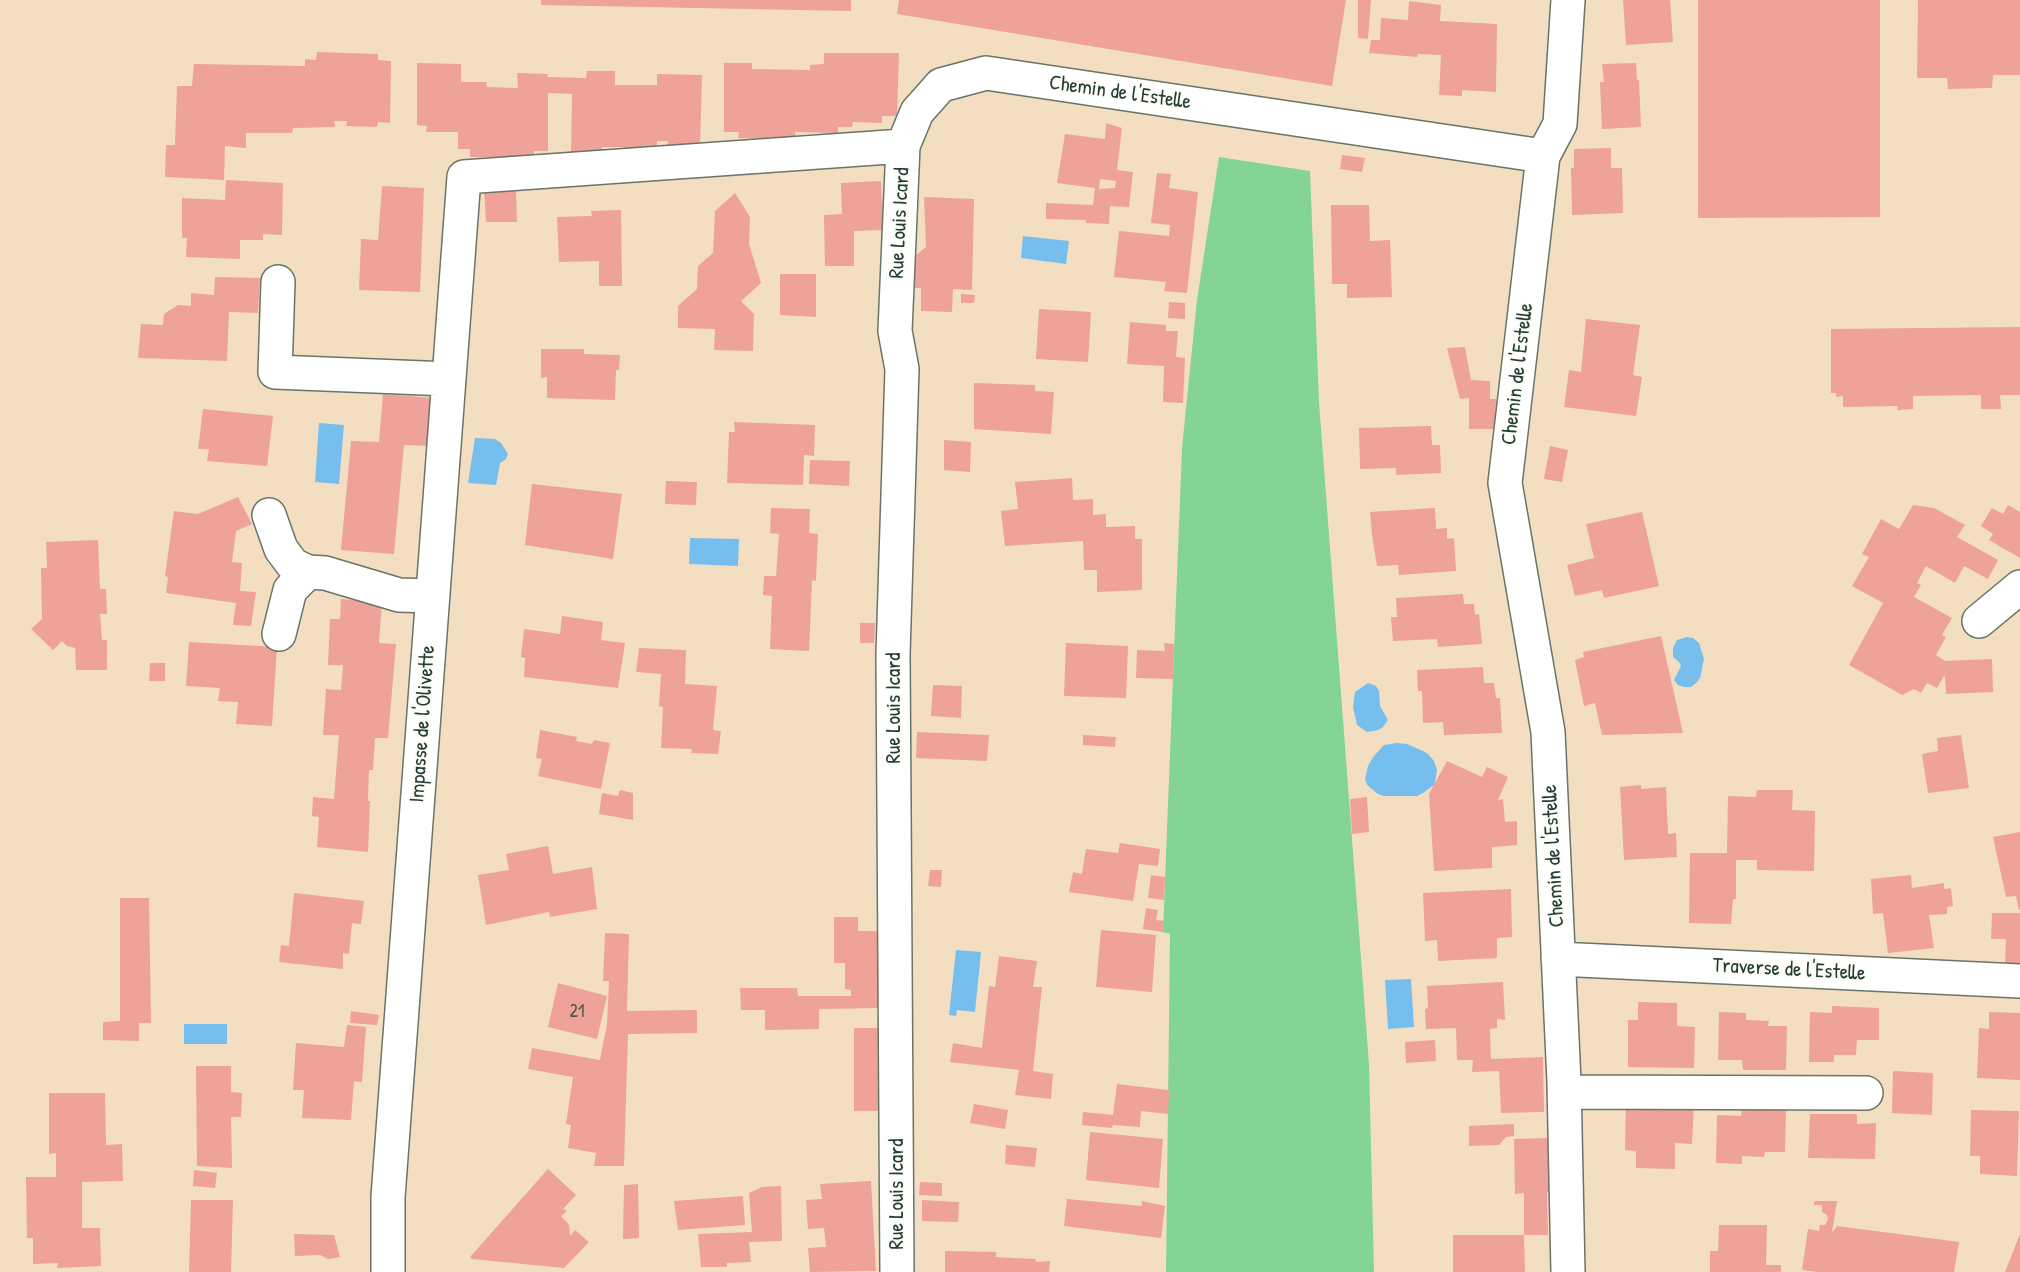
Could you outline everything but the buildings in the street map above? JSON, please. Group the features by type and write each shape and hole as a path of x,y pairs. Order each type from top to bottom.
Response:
{"street":[{"path":"1543,156 1560,124 1568,0"},
{"name":"Chemin de l'Estelle","path":"903,146 917,112 941,85 986,74 1543,156 1505,483 1548,732 1564,1092 1569,1272"},
{"name":"Impasse de l'Olivette","path":"388,1272 388,1197 464,177 903,146"},
{"name":"Rue Louis Icard","path":"897,1272 893,654 902,369 895,331 903,146"},
{"path":"279,282 275,372 448,379"},
{"path":"269,515 281,549 292,565 308,572 326,573 399,595 432,596"},
{"path":"279,634 290,590 308,572"},
{"path":"1979,621 2020,587"},
{"name":"Traverse de l'Estelle","path":"1558,959 2020,981"},
{"path":"1564,1092 1866,1093"}],"green space":[{"path":"1219,157 1310,171 1319,402 1369,1064 1374,1272 1166,1272 1170,934 1163,932 1182,448 1197,300"}],"water":[{"path":"1023,236 1069,241 1066,264 1021,258"},
{"path":"319,423 344,425 339,484 315,482"},
{"path":"475,438 495,439 501,443 508,454 506,459 500,463 496,485 468,483"},
{"path":"690,538 739,539 738,566 689,564"},
{"path":"1687,637 1699,643 1704,659 1700,678 1691,687 1678,685 1674,680 1681,666 1673,657 1673,648 1677,640"},
{"path":"1368,683 1376,686 1379,691 1380,706 1388,720 1378,730 1367,732 1357,725 1353,707 1355,692"},
{"path":"1407,744 1423,751 1434,761 1437,770 1434,785 1417,796 1384,796 1367,785 1365,779 1368,766 1374,756 1384,745"},
{"path":"956,950 981,952 975,1012 957,1010 956,1016 949,1015"},
{"path":"1411,979 1414,1027 1388,1029 1385,980"},
{"path":"184,1024 227,1024 227,1044 184,1044"}]}
